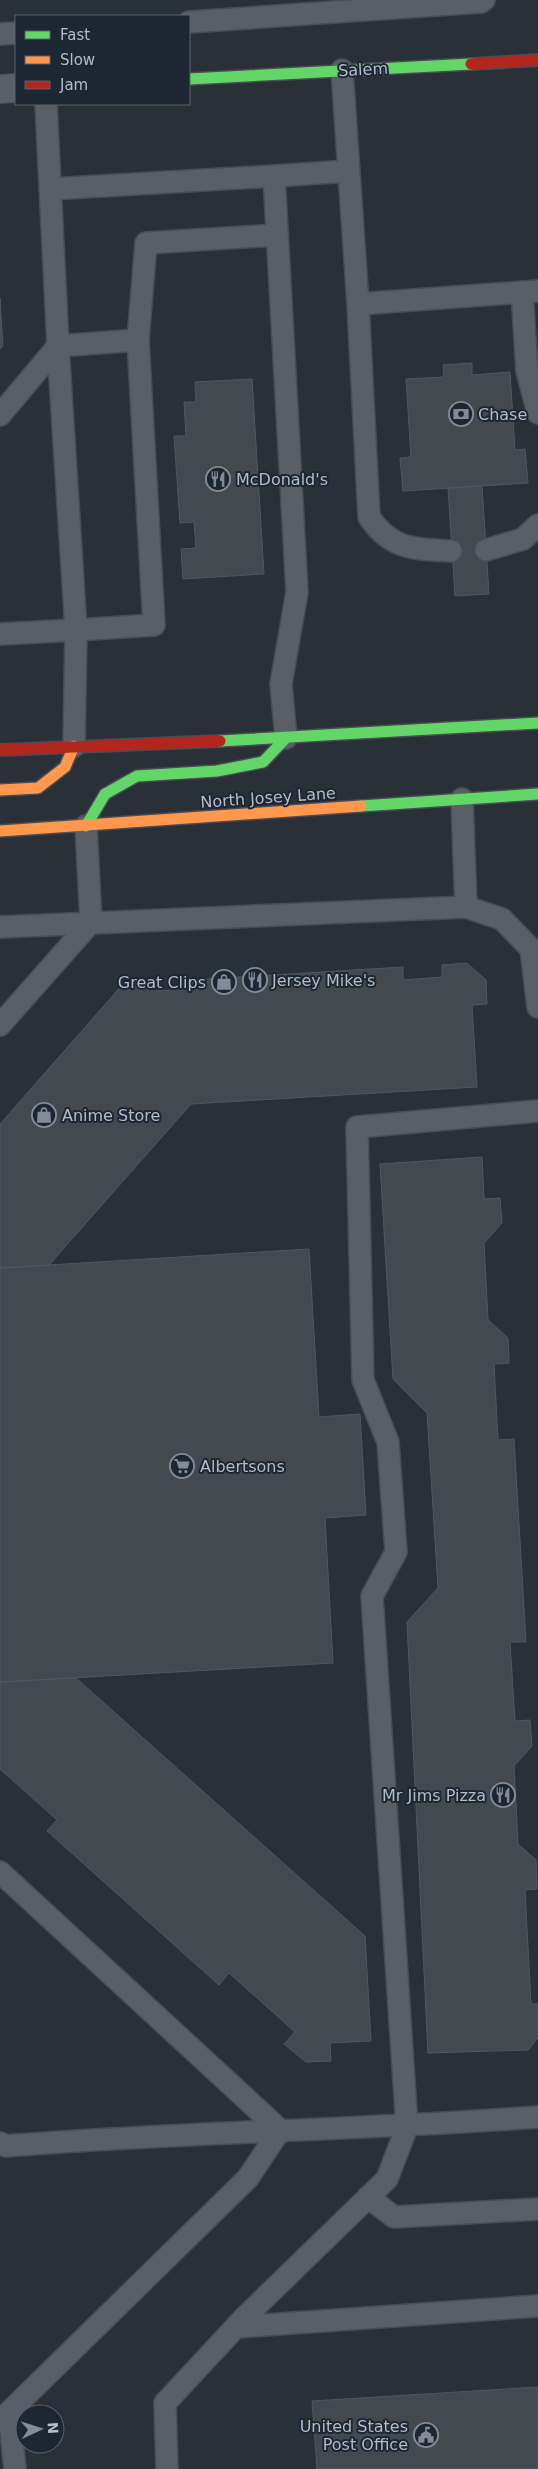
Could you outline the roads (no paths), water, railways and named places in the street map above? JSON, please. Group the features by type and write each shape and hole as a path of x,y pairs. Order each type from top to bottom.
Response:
{"main road":[{"name":"Salem","path":"190,79 538,60"},
{"path":"0,750 286,738 538,723"},
{"path":"86,826 105,794 137,776 217,770 263,762 286,738"},
{"path":"0,790 38,788 65,767 74,746"},
{"name":"North Josey Lane","path":"0,831 538,794"}],"street":[{"path":"0,89 15,88"}],"lane":[{"path":"190,22 292,7 481,2 484,0"},
{"path":"0,34 15,33"},
{"path":"342,70 358,304 369,517 380,532 397,544 419,549 452,551"},
{"path":"46,105 58,346 76,630 74,746"},
{"path":"50,188 349,171"},
{"path":"274,176 297,592 281,684 286,738"},
{"path":"0,634 154,625 138,340 146,244 277,235"},
{"path":"358,304 530,292 526,371 538,413"},
{"path":"0,415 58,346 138,340"},
{"path":"486,550 523,539 538,525"},
{"path":"462,799 466,907"},
{"path":"0,1026 90,922 86,826"},
{"path":"0,927 466,907 502,919 531,949 538,1007"},
{"path":"167,2469 164,2403 236,2327 387,2179 407,2127 372,1596 396,1552 388,1442 363,1380 357,1127 538,1112"},
{"path":"0,1872 280,2130"},
{"path":"0,2143 6,2146 131,2136 407,2127 538,2117"},
{"path":"15,2469 4,2417 248,2178 280,2130"},
{"path":"368,2197 394,2217 538,2209"},
{"path":"236,2327 538,2306"}],"place":[{"name":"Chase","path":"461,414"},
{"name":"McDonald's","path":"218,479"},
{"name":"Jersey Mike's","path":"255,980"},
{"name":"Great Clips","path":"224,982"},
{"name":"Anime Store","path":"44,1115"},
{"name":"Albertsons","path":"182,1466"},
{"name":"Mr Jims Pizza","path":"503,1795"},
{"name":"United States Post Office","path":"426,2435"}]}
